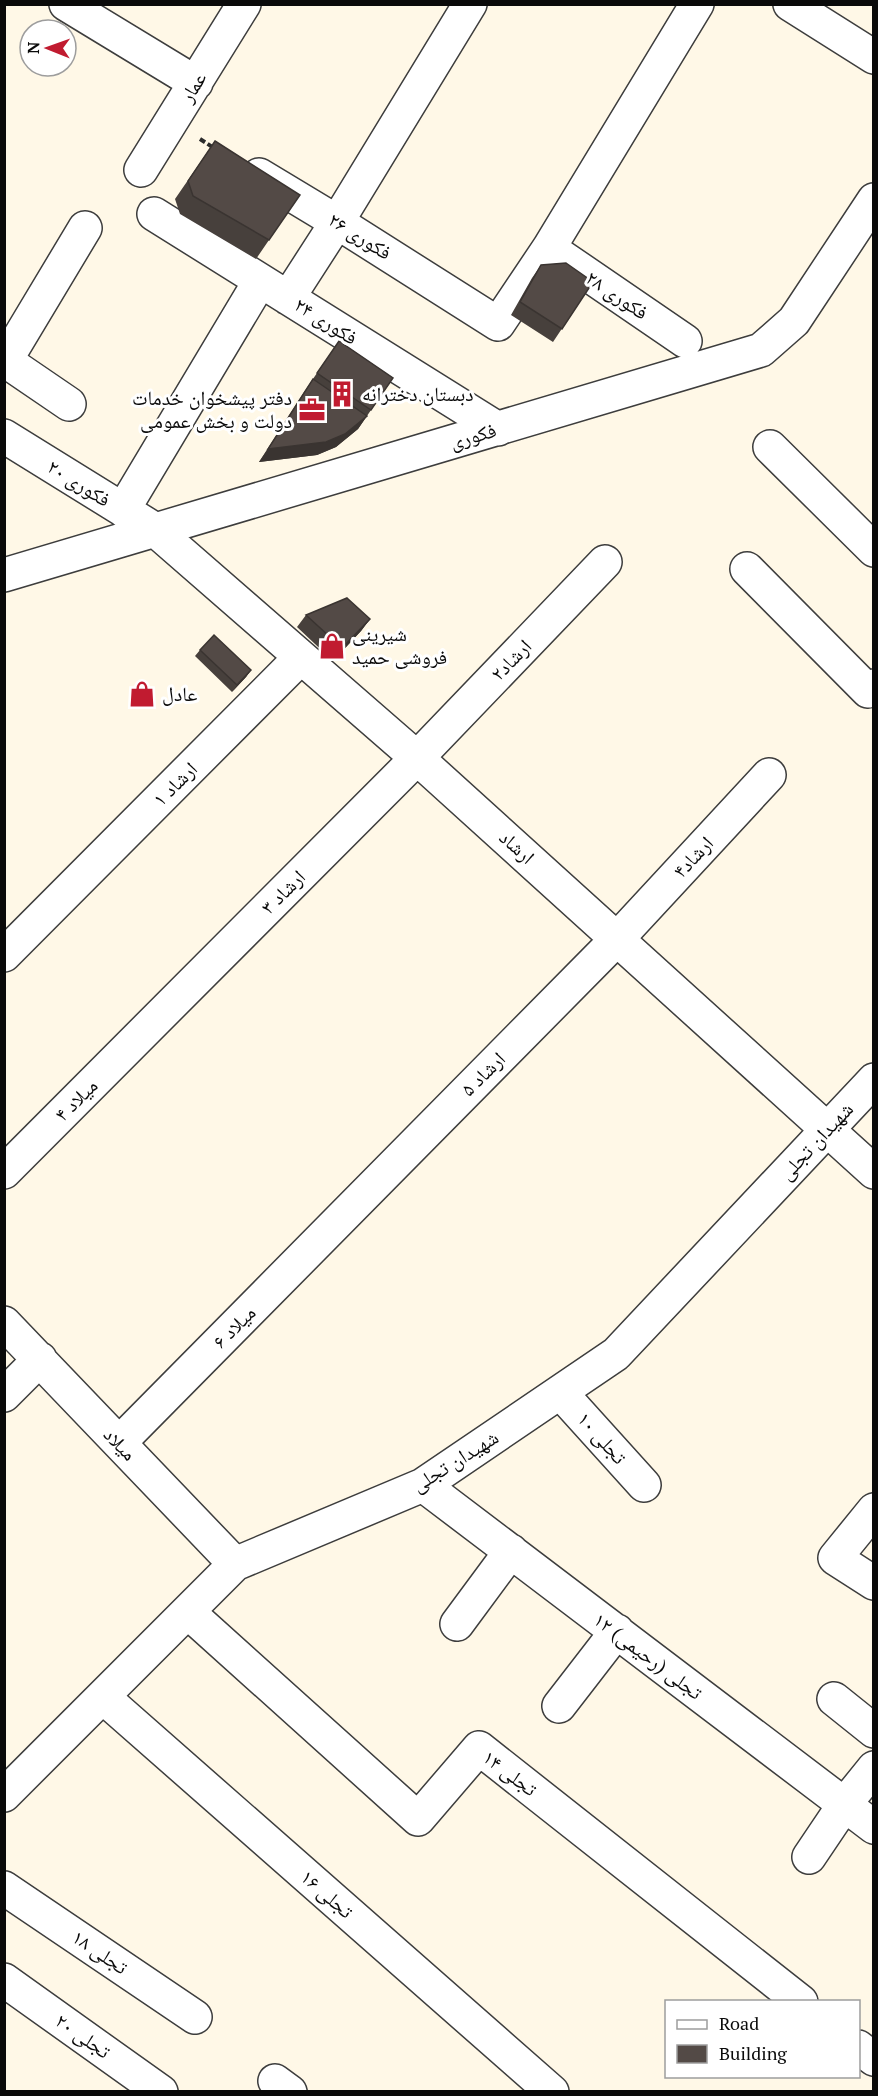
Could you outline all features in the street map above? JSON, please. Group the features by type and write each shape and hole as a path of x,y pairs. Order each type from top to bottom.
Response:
{"street":[{"path":"66,4 196,82"},
{"name":"عمار","path":"141,170 244,4"},
{"path":"288,298 470,4"},
{"path":"549,248 697,4"},
{"path":"790,4 873,57"},
{"name":"فکوری ۲۶","path":"230,158 337,222 498,324 549,248"},
{"name":"فکوری","path":"4,575 761,350 794,321 873,200"},
{"name":"فکوری ۲۴","path":"154,214 498,429"},
{"path":"69,404 5,362 85,228"},
{"name":"فکوری ۲۸","path":"549,248 685,341"},
{"path":"123,510 260,280"},
{"name":"فکوری ۲۰","path":"4,436 154,529"},
{"path":"770,447 873,550"},
{"name":"ارشاد","path":"154,529 417,758 618,938 873,1172"},
{"name":"۲ارشاد","path":"417,758 605,562"},
{"path":"747,569 871,689"},
{"name":"۱ ارشاد","path":"4,955 301,657"},
{"name":"۳ ارشاد","path":"148,1027 417,758"},
{"name":"۴ارشاد","path":"618,938 769,775"},
{"name":"۵ ارشاد","path":"348,1210 618,938"},
{"name":"۴ میلاد","path":"4,1172 148,1027"},
{"name":"شهیدان تجلی","path":"4,1795 235,1564 423,1485 616,1353 873,1080"},
{"name":"۶ میلاد","path":"119,1443 348,1210"},
{"name":"میلاد","path":"4,1323 235,1564"},
{"path":"4,1395 40,1359"},
{"name":"۱۰ تجلی","path":"560,1392 644,1485"},
{"name":"۱۲ تجلی (رحیمی)","path":"423,1485 873,1827"},
{"path":"873,1510 835,1558 873,1583"},
{"path":"457,1624 511,1551"},
{"name":"تجلی ۱۴","path":"188,1612 418,1819 479,1748 800,2000"},
{"path":"559,1706 617,1631"},
{"name":"۱۶ تجلی","path":"103,1697 552,2091"},
{"path":"834,1699 873,1731"},
{"path":"809,1857 844,1805 873,1768"},
{"name":"۱۸ تجلی","path":"4,1888 195,2017"},
{"name":"۲۰ تجلی","path":"4,1980 161,2091"},
{"path":"860,2049 873,2059"}],"building":[{"path":"215,141 300,195 269,240 193,196 188,181"},
{"path":"566,263 593,282 562,329 520,302 541,265"},
{"path":"339,341 393,378 371,410 317,373"},
{"name":"دفتر پیشخوان خدمات دولت و بخش عمومی","path":"313,379 367,416 345,434 326,442 268,449"},
{"path":"347,598 370,619 342,648 306,615"},
{"path":"214,635 251,670 237,685 200,650"}],"place":[{"name":"دبستان دخترانه","path":"342,394"},
{"name":"دفتر پیشخوان خدمات دولت و بخش عمومی","path":"312,410"},
{"name":"شیرینی فروشی حمید","path":"332,646"},
{"name":"عادل","path":"142,694"}]}
